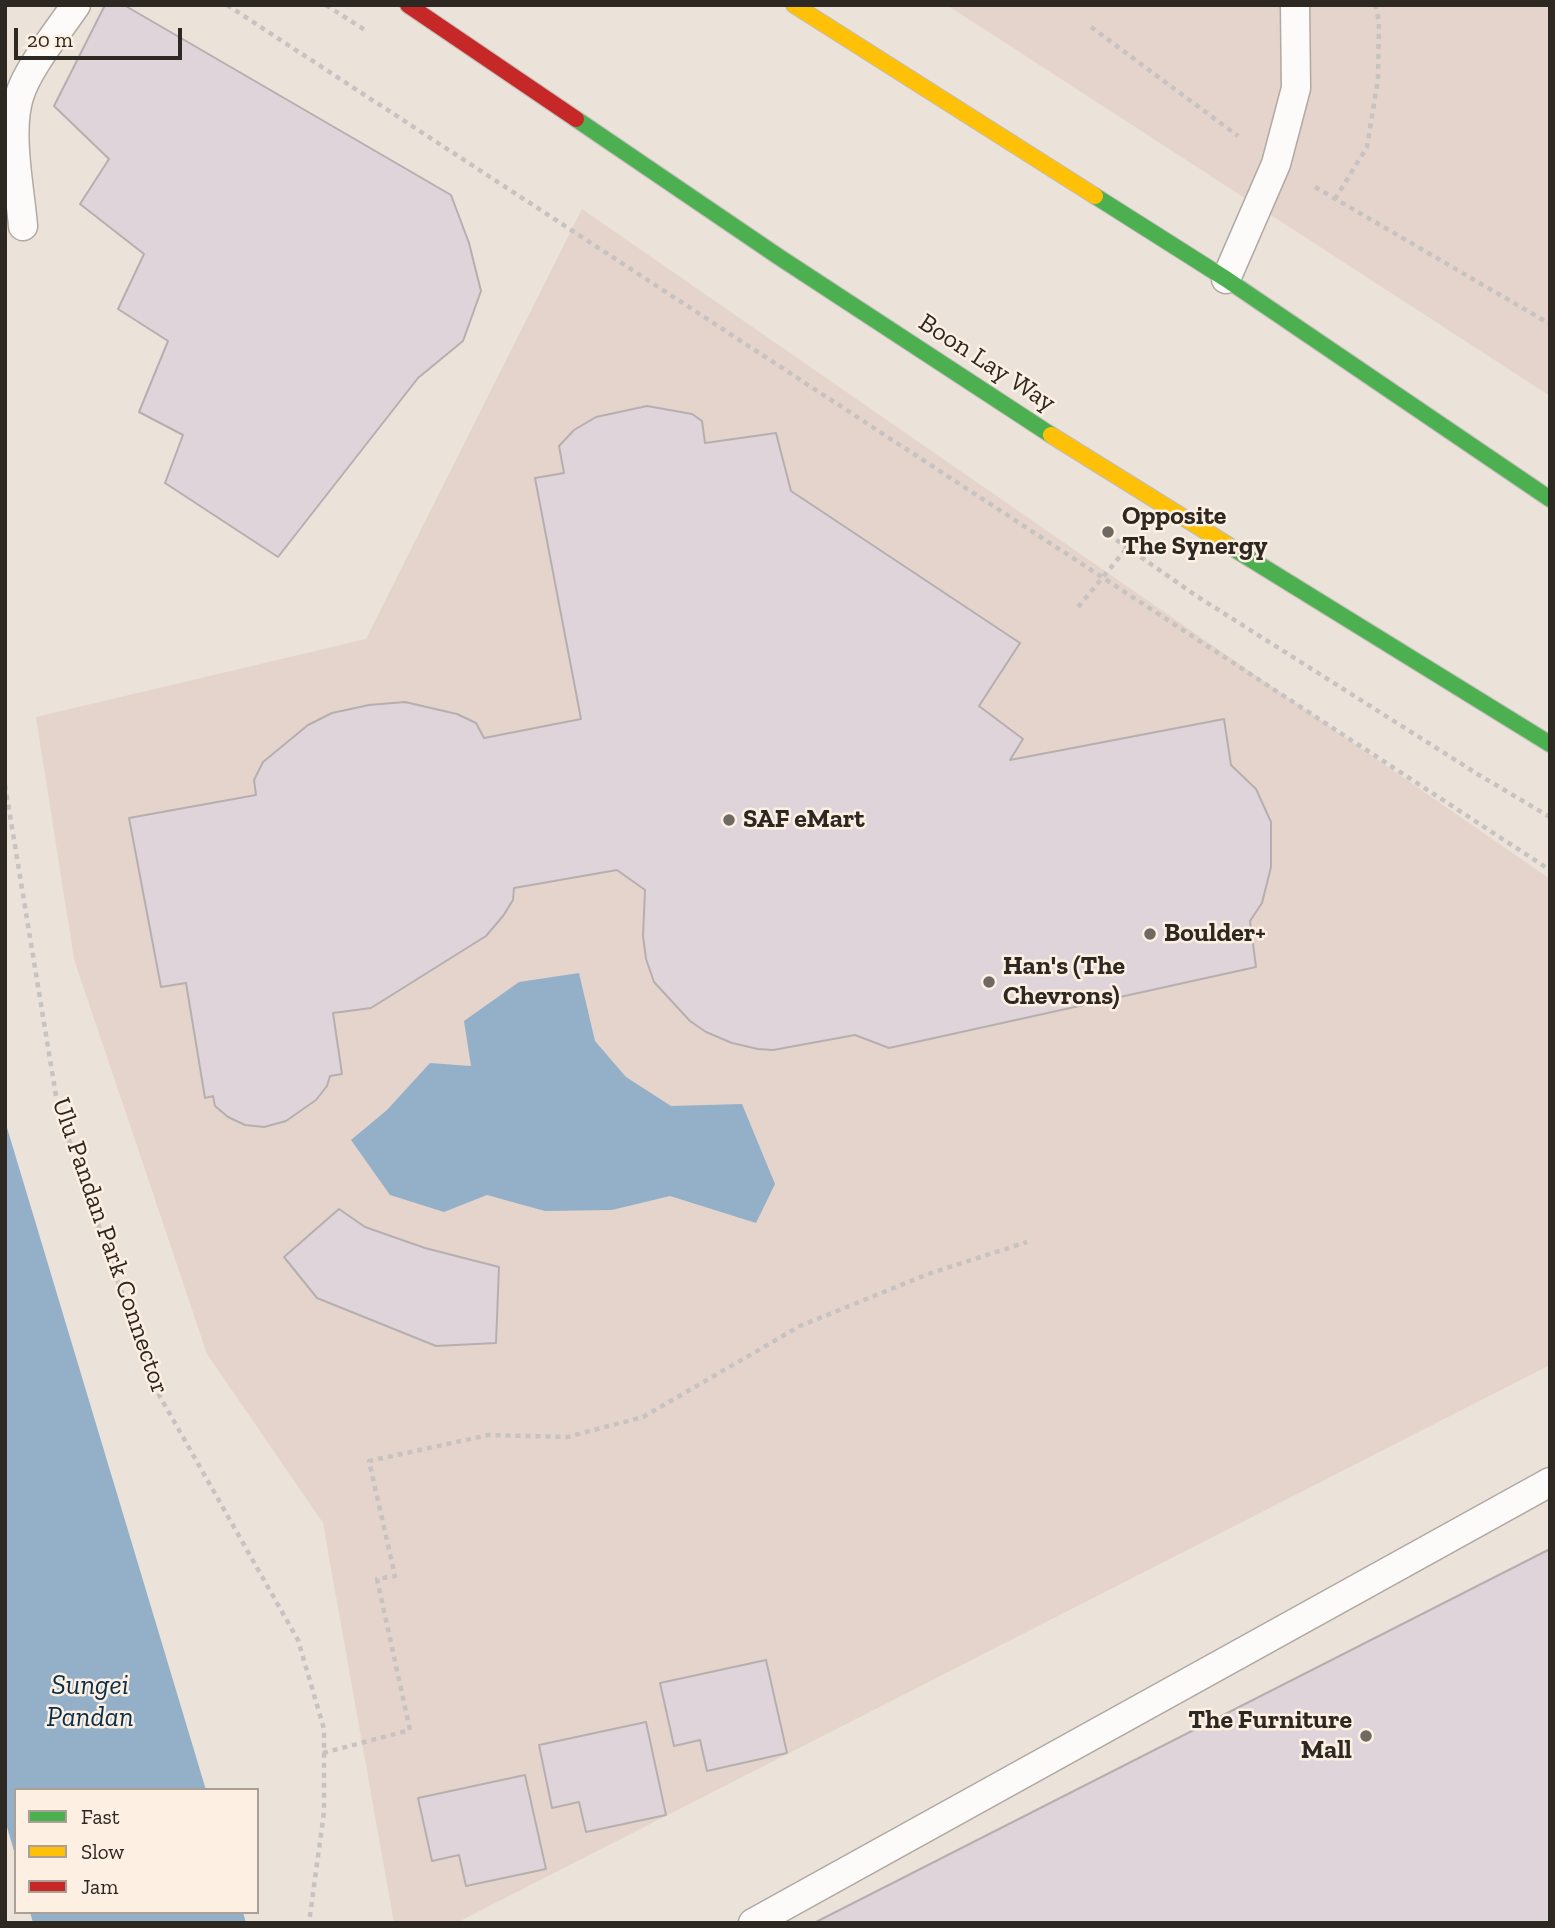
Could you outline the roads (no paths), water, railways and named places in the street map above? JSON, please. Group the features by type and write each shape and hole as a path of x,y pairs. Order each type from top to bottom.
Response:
{"main road":[{"name":"Boon Lay Way","path":"408,5 779,257 1088,459 1550,744"},
{"path":"794,5 1226,279 1550,499"}],"lane":[{"path":"23,226 14,122 19,95 35,65 76,5"},
{"path":"1226,279 1276,164 1296,88 1295,5"},
{"path":"753,1923 1550,1482"}],"water":[{"path":"579,973 595,1041 626,1077 671,1106 742,1104 775,1184 756,1223 670,1196 612,1210 545,1211 487,1195 444,1212 390,1195 351,1140 387,1110 430,1063 471,1066 464,1021 519,982"},
{"name":"Sungei Pandan","path":"5,1121 205,1788 14,1788 14,1851 5,1820"},
{"path":"31,1914 244,1914 246,1923 33,1923"}],"place":[{"name":"Opposite The Synergy","path":"1108,532"},
{"name":"SAF eMart","path":"729,820"},
{"name":"Boulder+","path":"1150,934"},
{"name":"Han's (The Chevrons)","path":"989,982"},
{"name":"The Furniture Mall","path":"1366,1736"}]}
